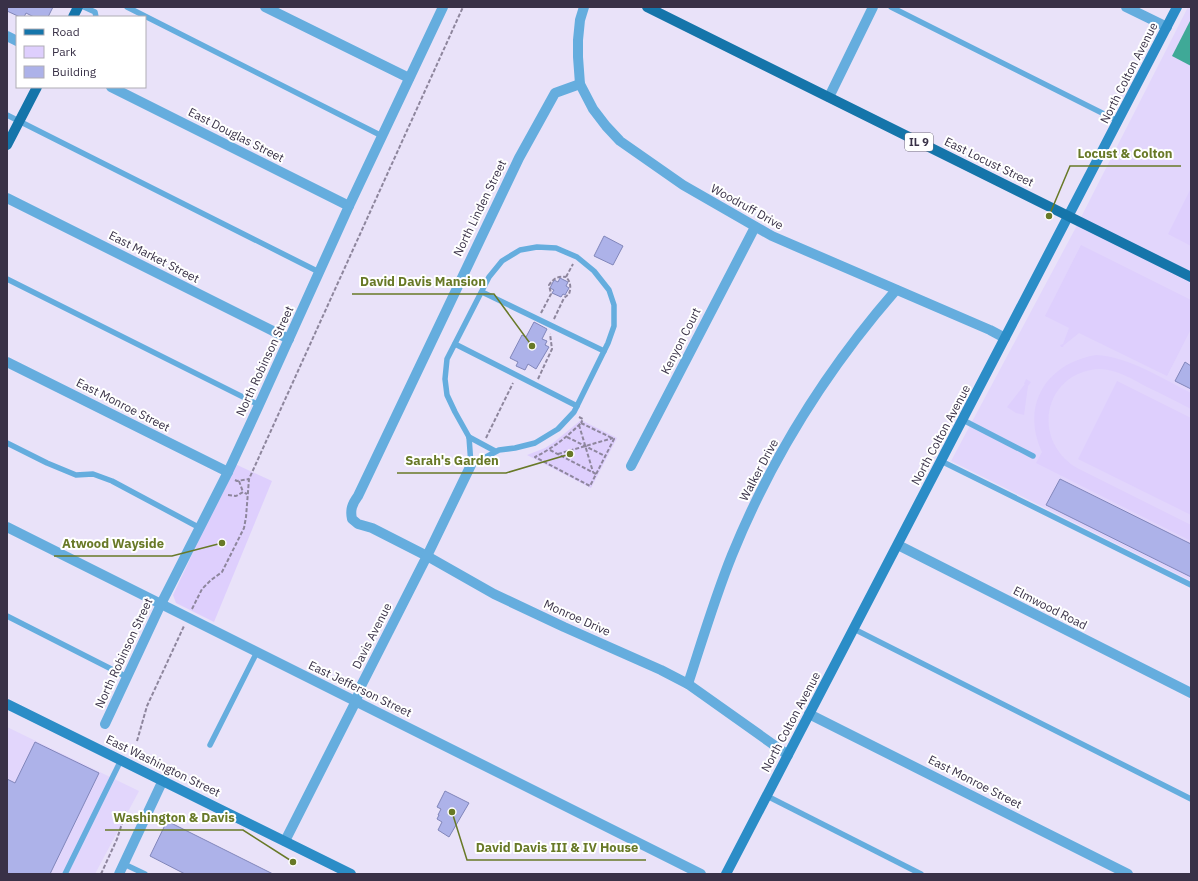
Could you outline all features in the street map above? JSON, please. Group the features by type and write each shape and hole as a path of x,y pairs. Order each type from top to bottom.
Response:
{"main road":[{"path":"74,16 78,7"},
{"name":"East Locust Street","path":"647,7 1191,277"},
{"path":"7,145 36,88"}],"street":[{"path":"265,7 409,78"},
{"name":"North Robinson Street","path":"105,724 161,604 228,472 290,339 349,206 443,7"},
{"name":"Woodruff Drive","path":"584,7 580,20 578,40 580,84 593,109 620,141 683,185 755,227 801,250 990,330 1005,338"},
{"path":"829,97 873,7"},
{"path":"1126,7 1167,27"},
{"name":"North Colton Avenue","path":"726,874 1177,7"},
{"path":"7,36 16,40"},
{"name":"North Linden Street","path":"351,514 351,507 361,489 519,158 555,93 580,84"},
{"name":"East Douglas Street","path":"113,88 349,206"},
{"name":"East Market Street","path":"7,198 290,339"},
{"name":"Kenyon Court","path":"631,466 755,227"},
{"name":"Walker Drive","path":"688,684 732,555 749,516 774,467 812,400 857,338 896,290"},
{"name":"East Monroe Street","path":"7,362 228,472"},
{"name":"Davis Avenue","path":"285,841 356,701 361,686 471,465"},
{"name":"Monroe Drive","path":"351,514 352,519 358,524 372,528 427,556 494,594 661,670 688,684 788,756"},
{"name":"East Jefferson Street","path":"7,527 701,874"},
{"name":"Elmwood Road","path":"898,545 1191,693"},
{"name":"East Washington Street","path":"7,704 121,759 346,873"},
{"name":"East Monroe Street","path":"809,714 1128,874"},
{"path":"119,874 163,780"}],"lane":[{"path":"84,7 95,12 96,16"},
{"path":"127,7 145,16"},
{"path":"891,7 1118,121"},
{"path":"146,17 382,136"},
{"path":"7,115 320,272"},
{"path":"537,246 556,248 577,257 594,272 609,290 614,305 614,326 604,351 574,412 558,430 535,443 495,451 471,465 469,437 447,395 445,379 447,360 482,292 502,261 520,250 537,246"},
{"path":"7,279 259,405"},
{"path":"482,292 604,351"},
{"path":"455,344 577,406"},
{"path":"963,420 1033,456"},
{"path":"469,437 495,451"},
{"path":"7,443 47,463 76,475 93,474 112,481 200,528"},
{"path":"942,461 1191,585"},
{"path":"7,616 127,677"},
{"path":"854,629 1191,799"},
{"path":"210,745 257,652"},
{"path":"65,874 121,759"},
{"path":"767,796 921,874"},
{"path":"124,864 145,874"}],"path":[{"path":"137,741 147,706 202,589 222,572 244,528 250,479 463,7"},
{"path":"538,319 551,294 549,285 552,280 560,276 566,277"},
{"path":"483,445 517,376"},
{"path":"581,423 613,438 614,439 590,486 535,457 550,450 567,437 581,423"},
{"path":"579,425 593,472"},
{"path":"567,437 605,456"},
{"path":"558,454 613,438"},
{"path":"550,450 596,474"},
{"path":"239,481 243,492 247,494"},
{"path":"217,494 236,496 243,492"},
{"path":"101,874 117,839 126,811"}],"shaded area":[{"path":"1188,7 1191,7 1191,581 951,461 1074,231"},
{"path":"1191,19 1191,66 1172,56"},
{"path":"7,727 139,791 95,874 7,874"}],"green space":[{"path":"1191,188 1191,246 1168,234"},
{"path":"1081,245 1191,300 1191,329 1167,376 1079,333 1063,347 1061,347 1060,345 1063,344 1069,328 1045,316"},
{"path":"1096,355 1133,364 1191,393 1191,409 1130,378 1112,371 1099,369 1080,373 1066,382 1055,394 1050,409 1049,425 1053,441 1062,456 1077,468 1191,525 1191,541 1036,463 1042,452 1036,435 1034,418 1036,403 1042,389 1052,377 1064,367 1079,360"},
{"path":"1026,379 1031,382 1028,386 1024,415 1016,413 1007,407 1025,384"},
{"path":"1117,381 1191,418 1191,515 1078,459"},
{"path":"581,420 617,438 591,488 527,455 553,443"},
{"path":"235,464 272,481 214,622 176,603 173,595"}],"building":[{"path":"7,7 53,7 48,16 32,16 26,13 24,16 18,16 7,11"},
{"path":"604,236 623,246 613,265 594,256"},
{"path":"560,278 568,282 566,286 569,288 565,295 563,294 561,297 552,293 554,290 550,288 554,280 558,282"},
{"path":"534,322 547,329 542,339 547,341 545,345 549,347 536,369 528,364 525,370 516,366 518,362 510,358 522,335 526,337"},
{"path":"1185,362 1191,366 1191,389 1175,381"},
{"path":"1060,479 1191,544 1191,577 1046,505"},
{"path":"35,742 99,773 50,874 7,874 7,779 15,783"},
{"path":"445,791 469,803 449,837 438,830 442,822 437,819 441,809 437,807"},
{"path":"167,821 273,874 185,874 150,856"}],"place":[{"name":"Locust & Colton","path":"1049,216"},
{"name":"David Davis Mansion","path":"532,346"},
{"name":"Sarah's Garden","path":"570,454"},
{"name":"Atwood Wayside","path":"222,543"},
{"name":"David Davis III & IV House","path":"452,812"},
{"name":"Washington & Davis","path":"293,862"}]}
